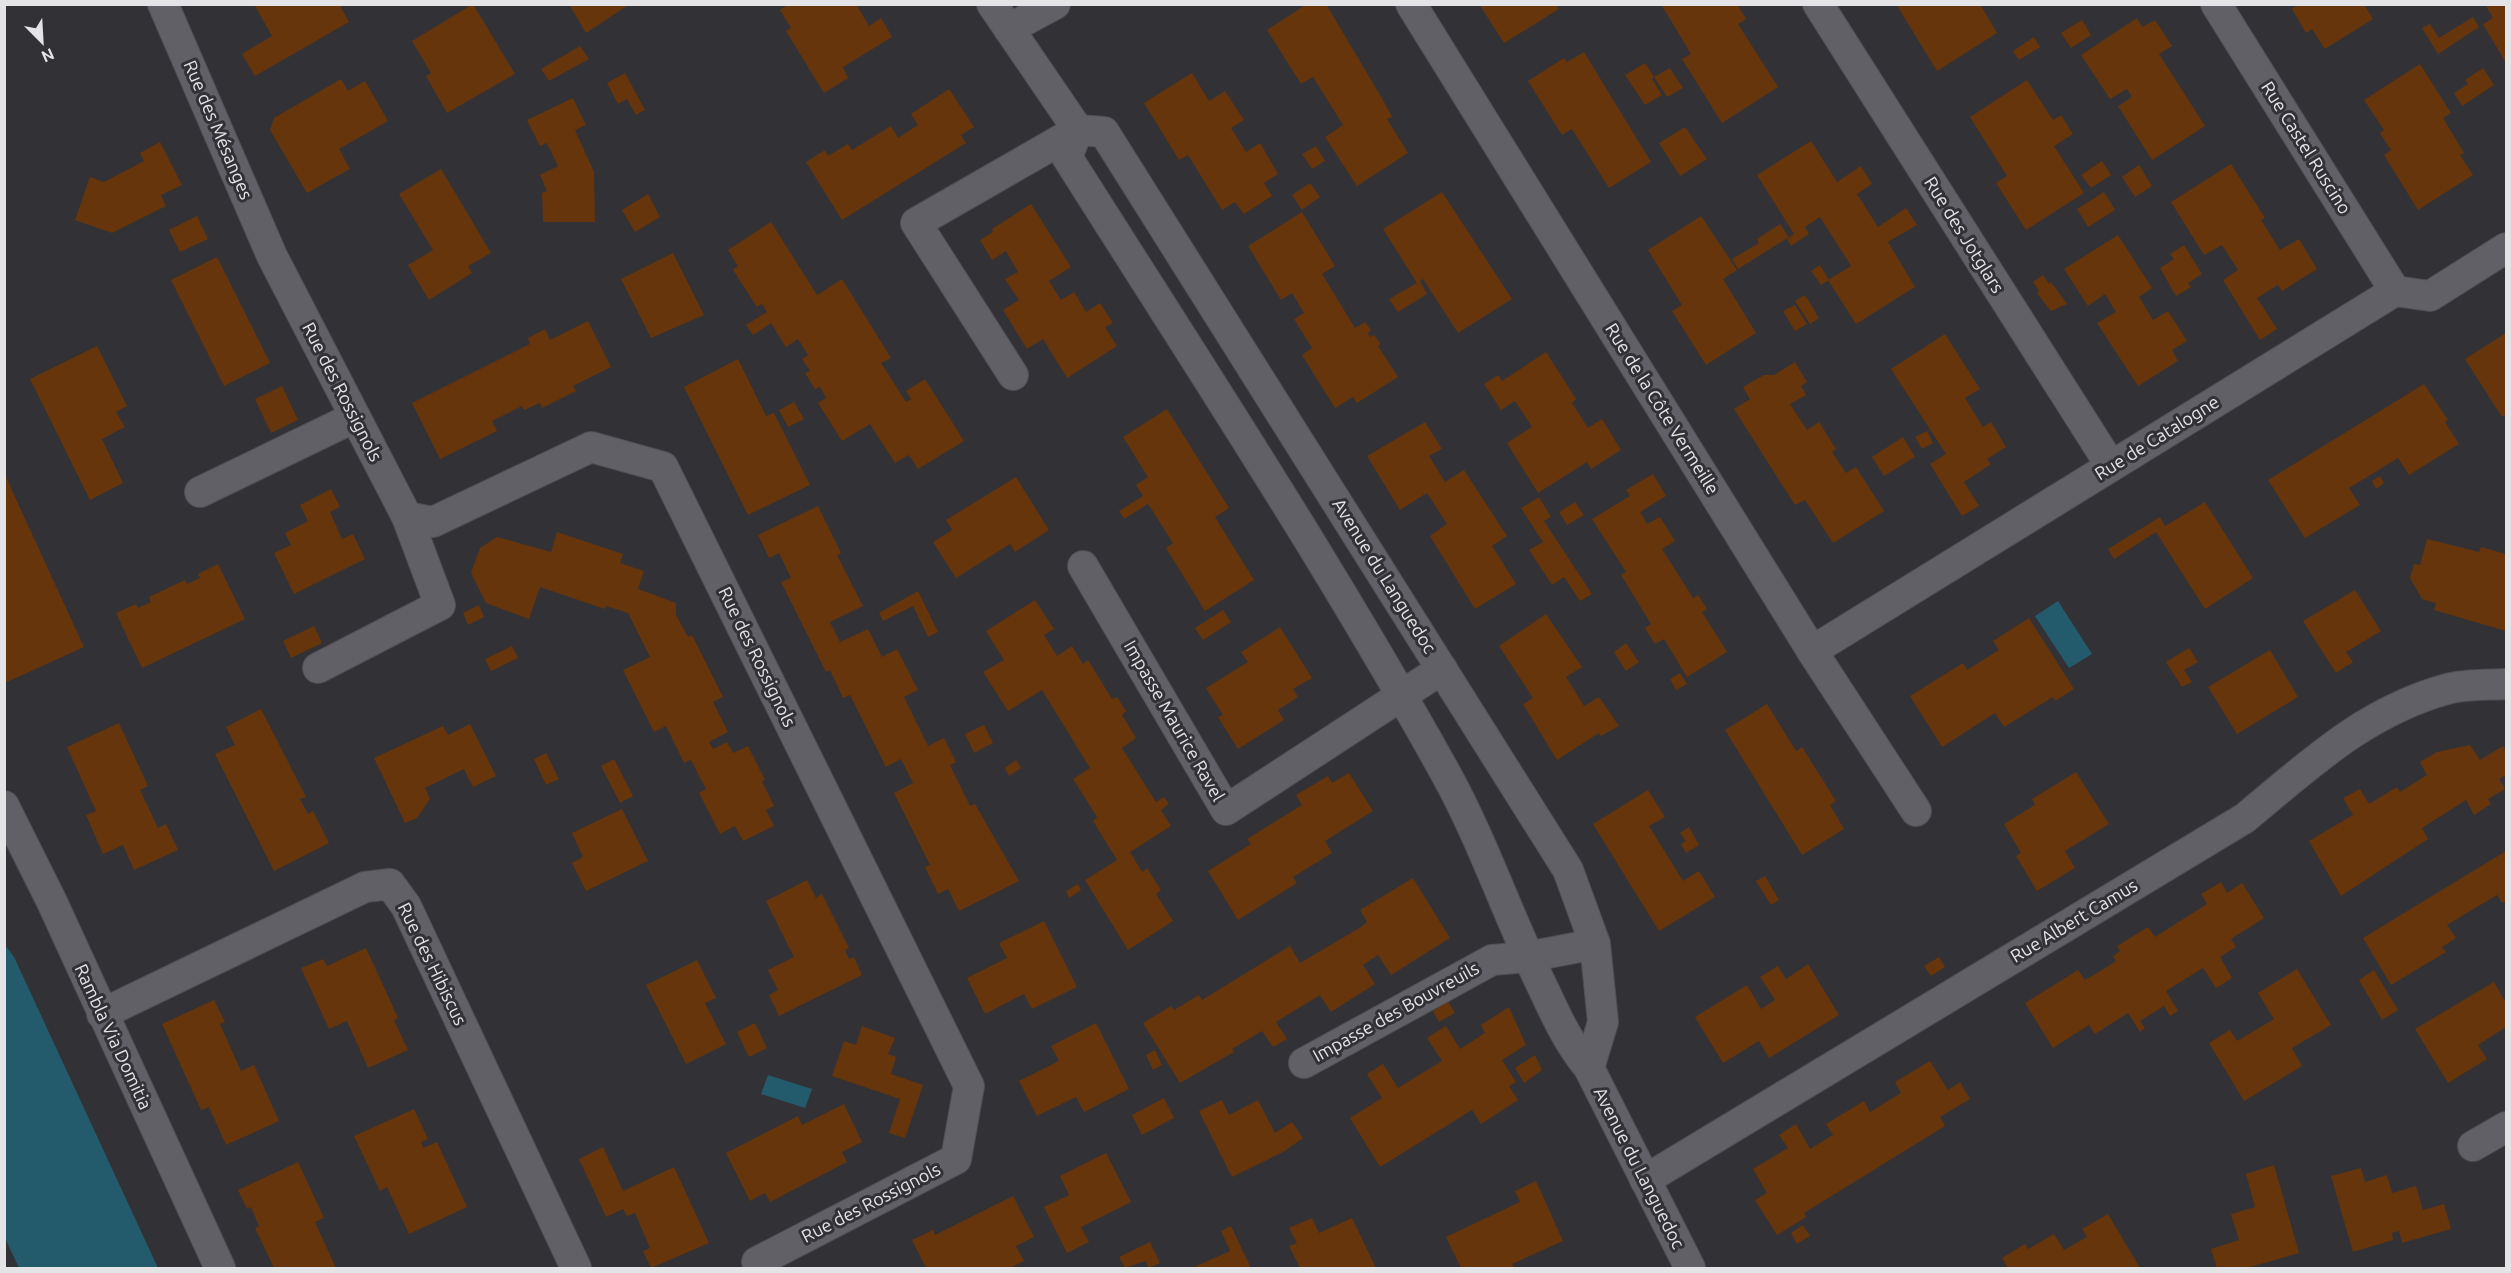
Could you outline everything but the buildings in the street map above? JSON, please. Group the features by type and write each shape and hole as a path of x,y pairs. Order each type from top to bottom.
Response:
{"street":[{"name":"Rue des Mésanges","path":"163,4 272,256"},
{"path":"992,4 1078,130 916,223 1013,375"},
{"path":"1010,29 1055,4"},
{"name":"Rue de la Côte Vermeille","path":"1412,4 1812,651 1916,811"},
{"name":"Rue des Jotglars","path":"1818,4 2111,466"},
{"name":"Rue Castel Ruscino","path":"2216,4 2395,291"},
{"name":"Avenue du Languedoc","path":"1589,1068 1603,1022 1594,944 1568,870 1104,132 1078,130 1067,157 1306,535 1402,694 1455,791 1527,957 1572,1047 1589,1068 1690,1269"},
{"path":"2395,291 2430,296 2506,248"},
{"name":"Rue des Rossignols","path":"272,256 407,517 433,522 591,447 663,467 969,1086 956,1159 755,1266"},
{"name":"Rue de Catalogne","path":"1812,651 2395,291"},
{"path":"200,492 355,417"},
{"path":"318,668 440,605 407,517"},
{"name":"Impasse Maurice Ravel","path":"1083,566 1226,810 1442,669"},
{"name":"Rue Albert Camus","path":"1645,1180 2245,818 2326,750 2377,716 2449,688 2506,684"},
{"name":"Rambla Via Domitia","path":"7,819 52,902 220,1269"},
{"name":"Rue des Hibiscus","path":"102,1014 365,887 390,884 406,906 576,1269"},
{"name":"Impasse des Bouvreuils","path":"1304,1063 1492,960 1527,957 1594,944"},
{"path":"2473,1146 2506,1127"}],"water":[{"path":"2058,601 2092,654 2069,668 2035,616"},
{"path":"5,945 14,957 158,1268 19,1268 4,1236"},
{"path":"768,1075 812,1089 805,1108 761,1094"}]}
